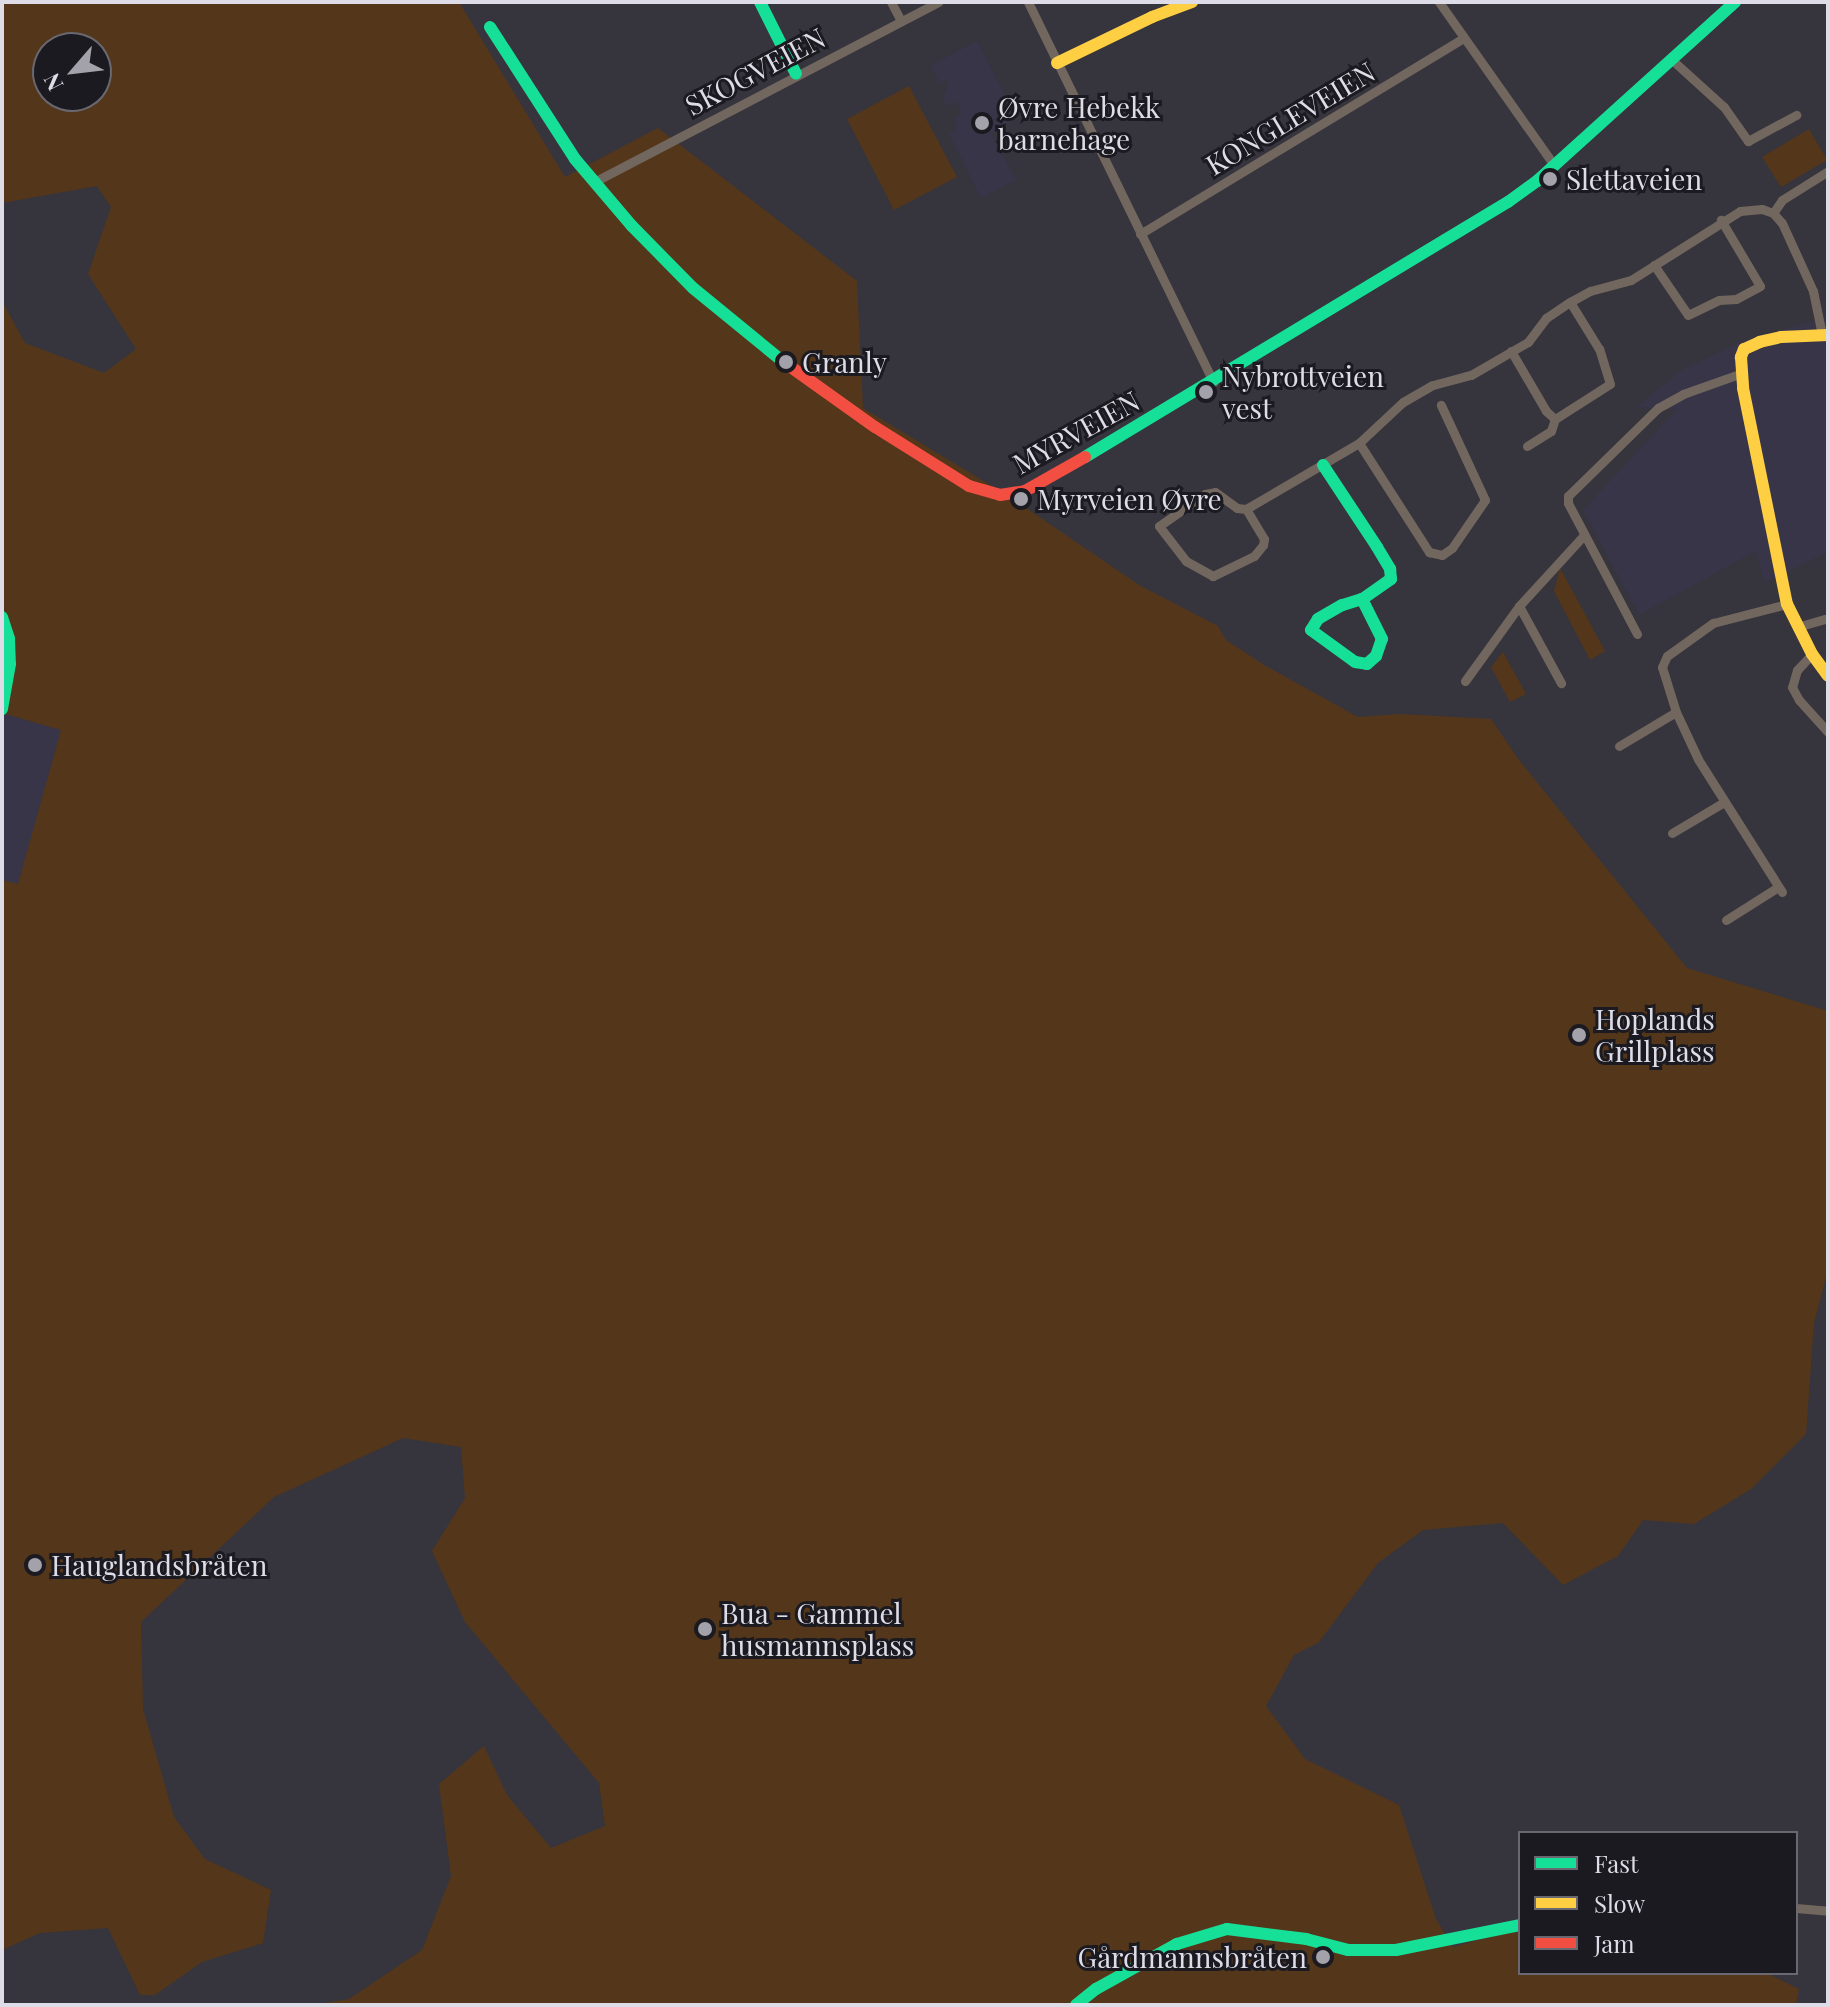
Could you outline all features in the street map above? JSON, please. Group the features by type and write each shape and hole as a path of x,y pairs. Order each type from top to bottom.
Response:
{"street":[{"path":"760,2 796,74"},
{"path":"891,2 901,21"},
{"name":"SKOGVEIEN","path":"594,182 939,2"},
{"path":"1028,2 1213,382"},
{"path":"1057,63 1152,17 1192,2"},
{"path":"1439,2 1554,165"},
{"name":"MYRVEIEN","path":"490,27 561,141 594,182 680,275 746,334 875,427 981,492 1011,494 1043,483 1497,210 1554,165 1735,2"},
{"name":"KONGLEVEIEN","path":"1140,234 1463,38"},
{"path":"1671,59 1724,107 1748,141 1796,115"},
{"path":"1773,213 1782,200 1828,171"},
{"path":"1246,509 1263,545 1254,556 1213,576 1186,561 1159,526 1205,494 1215,492 1237,508 1246,509 1359,443 1403,402 1433,385 1471,375 1528,342 1546,318 1570,302 1590,291 1631,280 1721,220 1750,209 1773,213 1782,223 1813,291 1825,335 1781,337 1751,345 1742,355 1742,373 1787,604 1812,654 1828,676"},
{"path":"1654,265 1688,315 1719,300 1736,299 1760,286 1721,220"},
{"path":"1527,446 1551,431 1555,419 1610,384 1599,349 1570,302"},
{"path":"1511,351 1546,411 1555,419"},
{"path":"1637,634 1567,499 1574,487 1658,408 1683,394 1742,373"},
{"path":"1359,443 1429,552 1442,555 1452,548 1485,500 1441,405"},
{"path":"1323,465 1390,569 1391,579 1362,599 1342,605 1318,619 1311,630 1316,637 1355,662 1367,664 1376,656 1382,639 1362,599"},
{"path":"1465,681 1519,606 1584,535"},
{"path":"1726,920 1780,889 1724,802 1676,712 1663,674 1667,656 1713,623 1787,604"},
{"path":"1519,606 1561,683"},
{"path":"2,617 9,639 10,664 2,709"},
{"path":"1797,627 1828,618"},
{"path":"1812,654 1797,670 1792,687 1799,700 1828,732"},
{"path":"1619,746 1676,712"},
{"path":"1672,833 1724,802"},
{"path":"1798,1908 1828,1911"},
{"path":"1076,2005 1096,1989 1177,1944 1227,1929 1306,1939 1348,1950 1396,1950 1439,1944 1518,1925"}],"shaded area":[{"path":"2,2 459,2 565,177 658,128 857,281 863,408 1013,499 1139,585 1218,626 1226,640 1264,665 1358,717 1400,714 1491,719 1519,760 1687,968 1828,1011 1828,1269 1814,1323 1806,1434 1751,1489 1694,1524 1643,1520 1618,1556 1563,1585 1503,1523 1423,1530 1378,1563 1319,1642 1294,1655 1266,1706 1305,1759 1399,1805 1436,1919 1453,1947 1518,1929 1518,1975 1770,1975 1799,1989 1796,2005 312,2005 349,1999 422,1950 451,1876 439,1784 484,1746 507,1795 551,1848 605,1826 599,1783 465,1622 432,1551 465,1498 461,1447 403,1438 274,1497 141,1622 143,1709 174,1817 205,1859 271,1890 263,1943 202,1962 155,1995 140,1995 108,1928 40,1933 2,1950 2,880 18,884 61,730 2,713 2,301 25,343 104,373 136,349 88,274 111,207 97,186 2,203"},
{"name":"Øvre Hebekk barnehage","path":"977,41 1017,118 991,133 1016,180 981,198 949,133 958,128 954,118 962,113 957,102 947,106 943,98 949,85 946,80 940,83 931,65"},
{"path":"909,86 957,177 894,210 847,119"},
{"path":"1809,129 1827,160 1781,187 1762,157"},
{"path":"1828,317 1828,552 1764,583 1756,551 1639,615 1583,510 1677,409 1636,407 1683,369 1743,341"},
{"path":"1560,568 1605,651 1590,660 1554,591"},
{"path":"1503,652 1526,694 1510,702 1491,667"},
{"path":"2,713 61,730 18,885 2,880"}],"traffic: fast":[{"path":"760,2 796,74"},
{"path":"1085,457 1508,202 1537,181 1735,2"},
{"path":"490,27 575,159 632,226 693,288 781,360"},
{"path":"1323,465 1377,547 1390,569 1391,579 1362,599 1342,605 1318,619 1311,630 1355,662 1367,664 1376,656 1382,639 1362,599"},
{"path":"2,617 9,639 10,664 2,709"},
{"path":"1076,2005 1096,1989 1177,1944 1227,1929 1306,1939 1348,1950 1396,1950 1518,1925"}],"traffic: slow":[{"path":"1057,63 1152,17 1192,2"},
{"path":"1828,335 1781,337 1760,342 1744,349 1741,357 1743,388 1787,604 1812,654 1828,676"}],"traffic: jam":[{"path":"781,360 875,427 969,486 1000,495 1025,491 1085,457"}],"place":[{"name":"Øvre Hebekk barnehage","path":"982,123"},
{"name":"Slettaveien","path":"1550,179"},
{"name":"Granly","path":"786,362"},
{"name":"Nybrottveien vest","path":"1206,392"},
{"name":"Myrveien Øvre","path":"1021,499"},
{"name":"Hoplands Grillplass","path":"1579,1035"},
{"name":"Hauglandsbråten","path":"35,1565"},
{"name":"Bua - Gammel husmannsplass","path":"705,1629"},
{"name":"Gårdmannsbråten","path":"1323,1957"}]}
